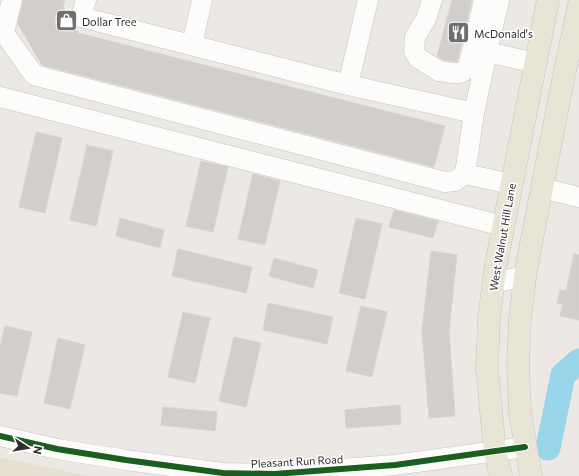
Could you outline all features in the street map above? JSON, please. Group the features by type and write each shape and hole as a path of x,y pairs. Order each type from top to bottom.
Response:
{"main road":[{"name":"West Walnut Hill Lane","path":"501,476 496,452 488,369 489,317 493,283 503,226 548,0"},
{"path":"531,476 520,413 518,365 520,319 525,276 542,188 576,35 579,5"},
{"path":"511,184 542,188"}],"street":[{"path":"12,0 4,33 34,75 445,182 455,181 465,174 474,114 499,0"},
{"path":"86,0 81,17 348,85 474,114"},
{"path":"192,45 202,0"},
{"path":"348,85 368,0"},
{"path":"432,0 426,19 417,32 414,51 418,58 428,65 440,71 452,73 464,71 468,67 484,0"},
{"path":"428,65 425,56 427,43 439,0"},
{"path":"488,52 535,63"},
{"path":"0,97 503,226"},
{"path":"465,174 511,184"},
{"path":"542,188 579,197"},
{"path":"493,283 525,276"},
{"name":"Pleasant Run Road","path":"0,436 57,449 223,473 274,474 374,467 525,447"}],"shaded area":[{"path":"0,457 88,476 0,476"}],"building":[{"path":"23,0 65,0 63,7 78,33 445,126 434,167 42,65 18,24"},
{"name":"McDonald's","path":"452,0 472,0 457,62 443,60 437,56"},
{"path":"36,132 62,138 45,213 19,207"},
{"path":"87,145 113,151 96,226 70,220"},
{"path":"201,161 228,167 213,232 186,226"},
{"path":"253,174 280,181 265,245 238,239"},
{"path":"394,210 438,221 433,238 389,227"},
{"path":"120,218 164,230 160,248 116,236"},
{"path":"356,218 382,224 365,299 339,293"},
{"path":"178,249 252,267 246,293 172,276"},
{"path":"431,251 457,255 449,331 455,416 429,418 422,331"},
{"path":"574,254 579,255 579,320 560,316 563,304 557,303 560,290 566,291"},
{"path":"274,258 318,270 313,288 269,276"},
{"path":"268,303 333,317 327,344 263,330"},
{"path":"361,306 387,312 372,377 346,371"},
{"path":"183,312 210,318 195,383 168,377"},
{"path":"5,326 32,332 17,396 0,393 0,348"},
{"path":"234,337 261,343 246,407 219,401"},
{"path":"58,338 85,345 70,409 44,403"},
{"path":"400,405 401,424 346,428 345,410"},
{"path":"163,407 217,412 215,431 161,425"}],"waterway":[{"path":"548,448 563,375 579,361"}],"cycle path":[{"path":"0,436 57,449 223,473 274,474 395,465 525,447"}],"place":[{"name":"Dollar Tree","path":"66,21"},
{"name":"McDonald's","path":"458,33"}]}
